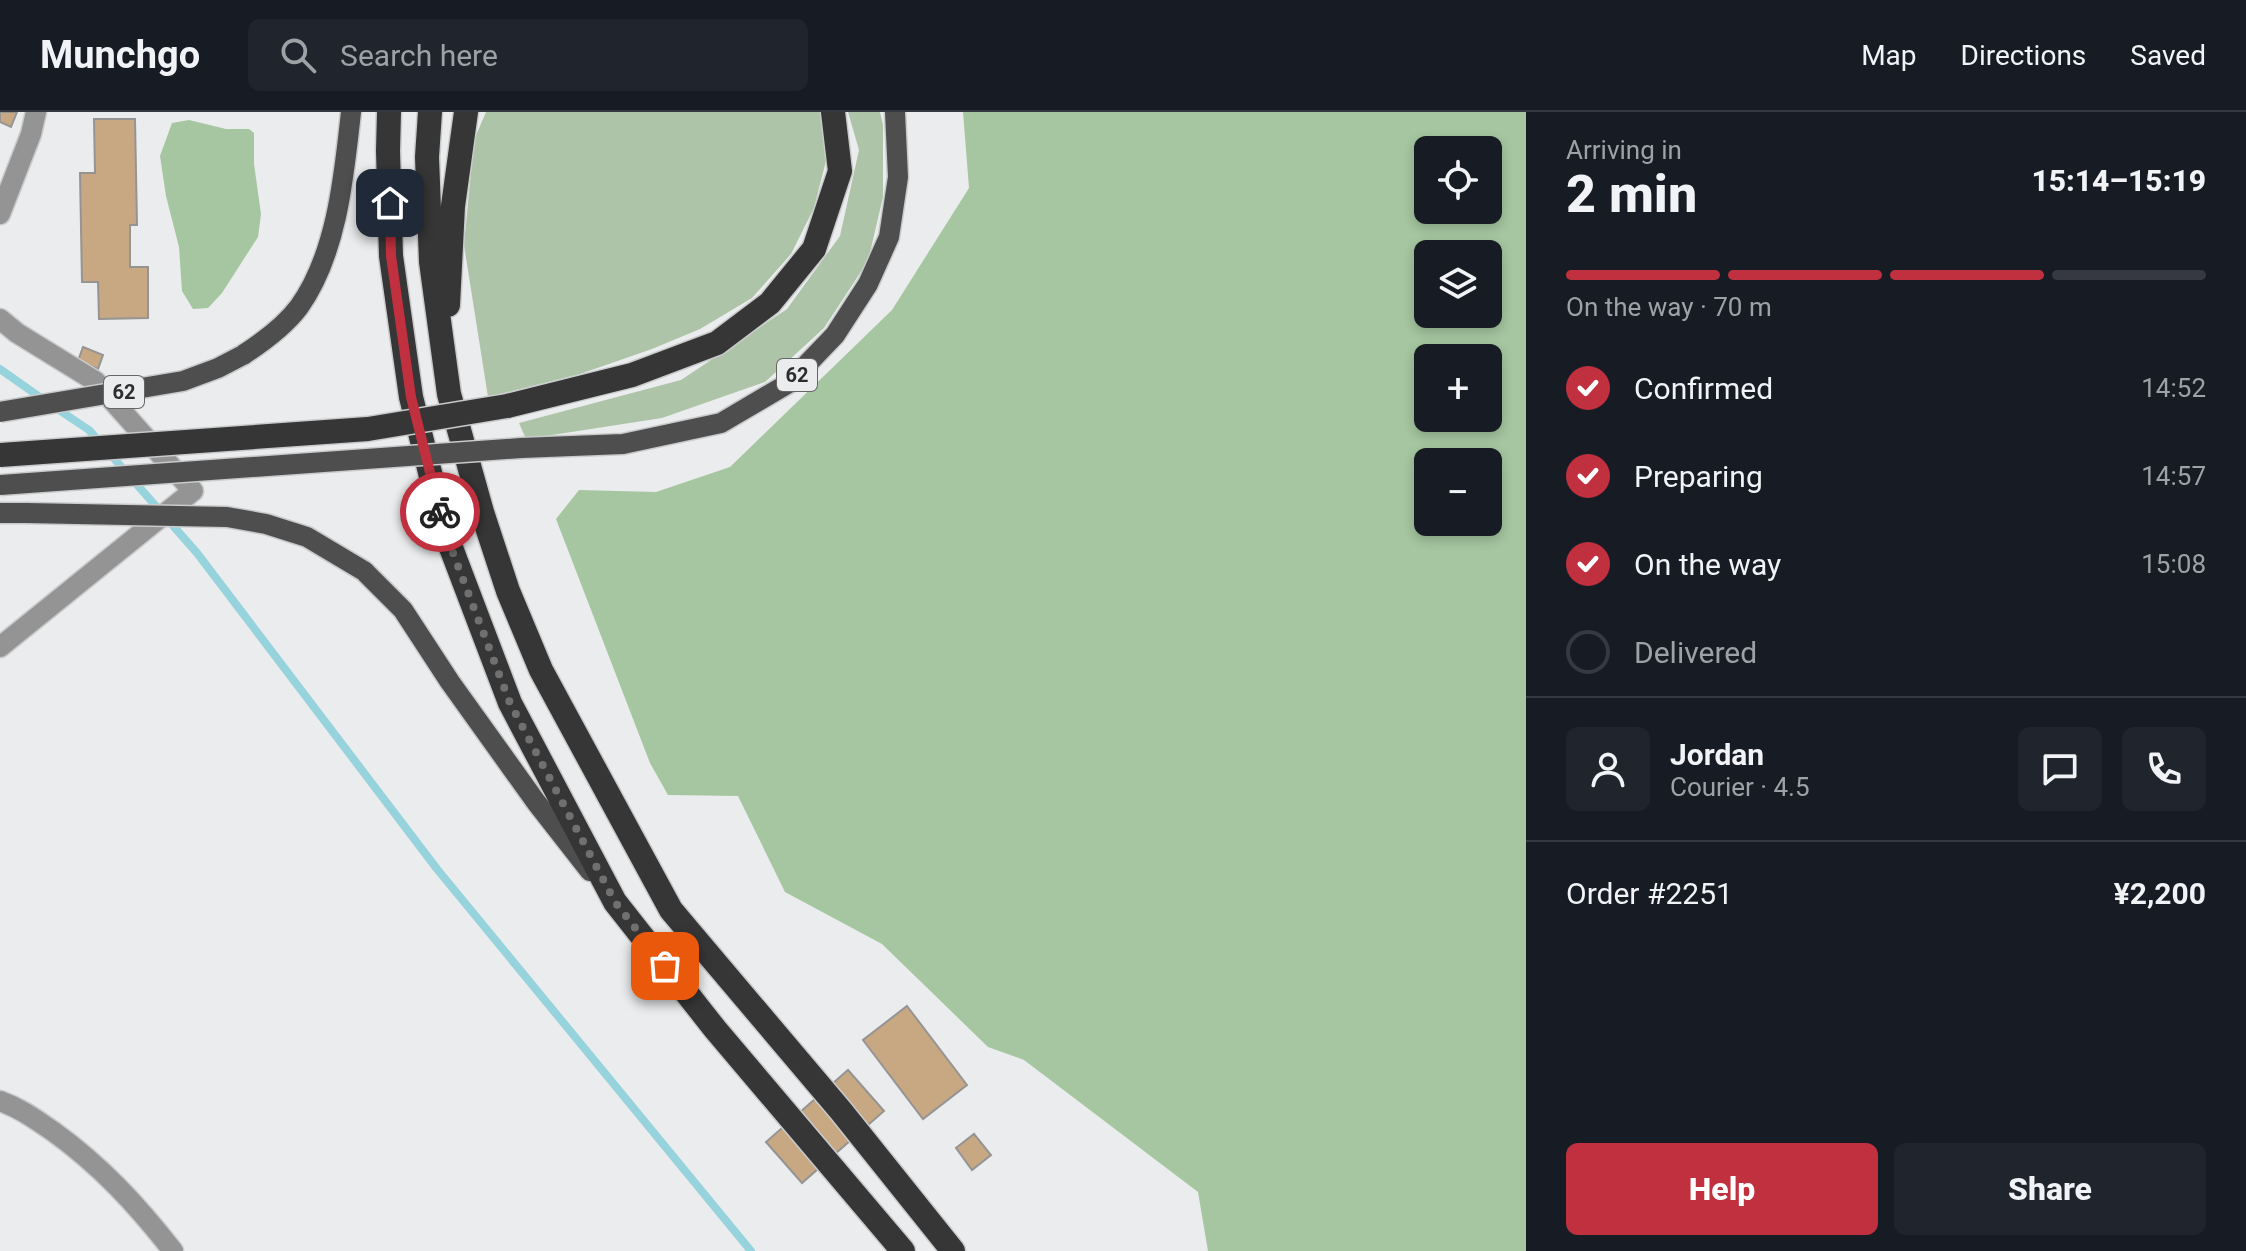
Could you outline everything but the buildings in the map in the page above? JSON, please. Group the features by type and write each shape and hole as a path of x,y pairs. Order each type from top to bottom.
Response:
{"highway":[{"path":"389,112 391,256 411,397 445,532 510,703 615,902 715,1029 903,1251"},
{"path":"430,112 427,157 431,262 449,394 490,538 541,670 671,910 841,1111 953,1251"},
{"path":"449,394 448,302 453,206 466,112"},
{"path":"0,455 368,429 507,406 632,375 717,343 770,303 814,249 840,171 833,112"}],"main road":[{"name":"62","path":"0,412 183,381 243,355 270,337 298,308 320,270 343,190 351,112"},
{"name":"62","path":"0,485 521,448 623,444 721,423 789,383 835,335 868,284 889,237 898,177 895,112"},
{"path":"0,513 227,517 266,524 307,537 364,571 403,610 536,802 615,902"}],"street":[{"path":"0,214 31,134 36,112"},
{"path":"0,319 17,333 95,381 193,491 0,647"},
{"path":"0,1101 22,1109 85,1155 137,1205 173,1251"}],"green space":[{"path":"486,112 820,112 827,157 814,208 791,254 752,298 700,329 652,349 580,374 488,397 464,245 474,140"},
{"path":"848,112 880,112 883,125 883,197 868,261 824,328 765,382 662,418 526,439 519,423 681,380 787,309 840,236 859,150"},
{"path":"963,112 1526,112 1526,1251 1208,1251 1198,1192 1024,1060 988,1047 882,944 785,892 738,796 668,795 650,763 556,519 579,490 656,492 730,467 892,310 969,188"},
{"path":"189,120 226,129 249,129 254,133 254,164 261,214 258,237 222,293 208,308 193,309 182,291 179,247 160,156 172,123"}],"waterway":[{"path":"0,369 44,400"},
{"path":"56,408 89,430 197,553 437,869 751,1251"}],"way so far":[{"path":"440,512 510,703 615,902 665,966"}],"route":[{"path":"390,203 391,256 411,397 440,512"}]}
